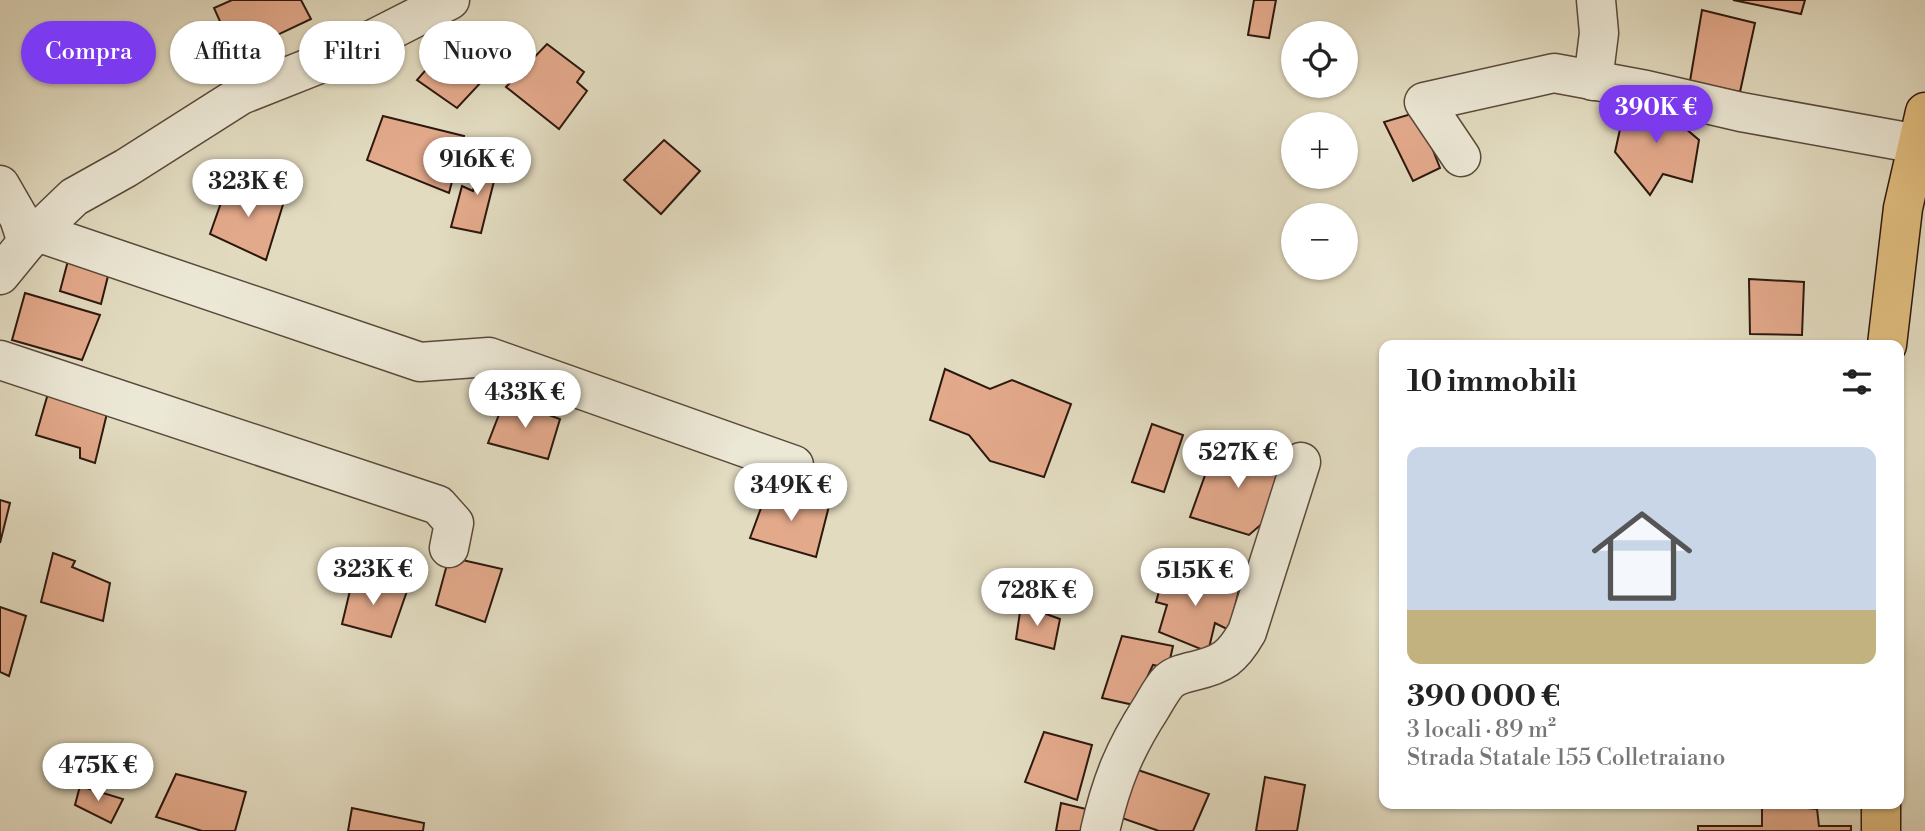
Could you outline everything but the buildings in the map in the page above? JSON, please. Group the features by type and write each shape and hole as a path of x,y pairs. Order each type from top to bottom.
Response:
{"main road":[{"path":"1888,340 1915,201 1921,128"},
{"path":"1881,809 1881,831"}],"street":[{"path":"0,275 32,237 74,197 126,168 241,95 342,55 450,0"},
{"path":"1593,81 1599,33 1595,0"},
{"path":"1461,157 1424,102 1554,73 1646,90 1741,113 1921,128"},
{"path":"0,185 32,237 420,362 489,357 794,465"},
{"path":"0,360 438,505 454,523 449,548"},
{"path":"1100,831 1109,790 1131,738 1168,682 1179,675 1212,667 1225,660 1236,651 1247,632 1301,462"}]}
